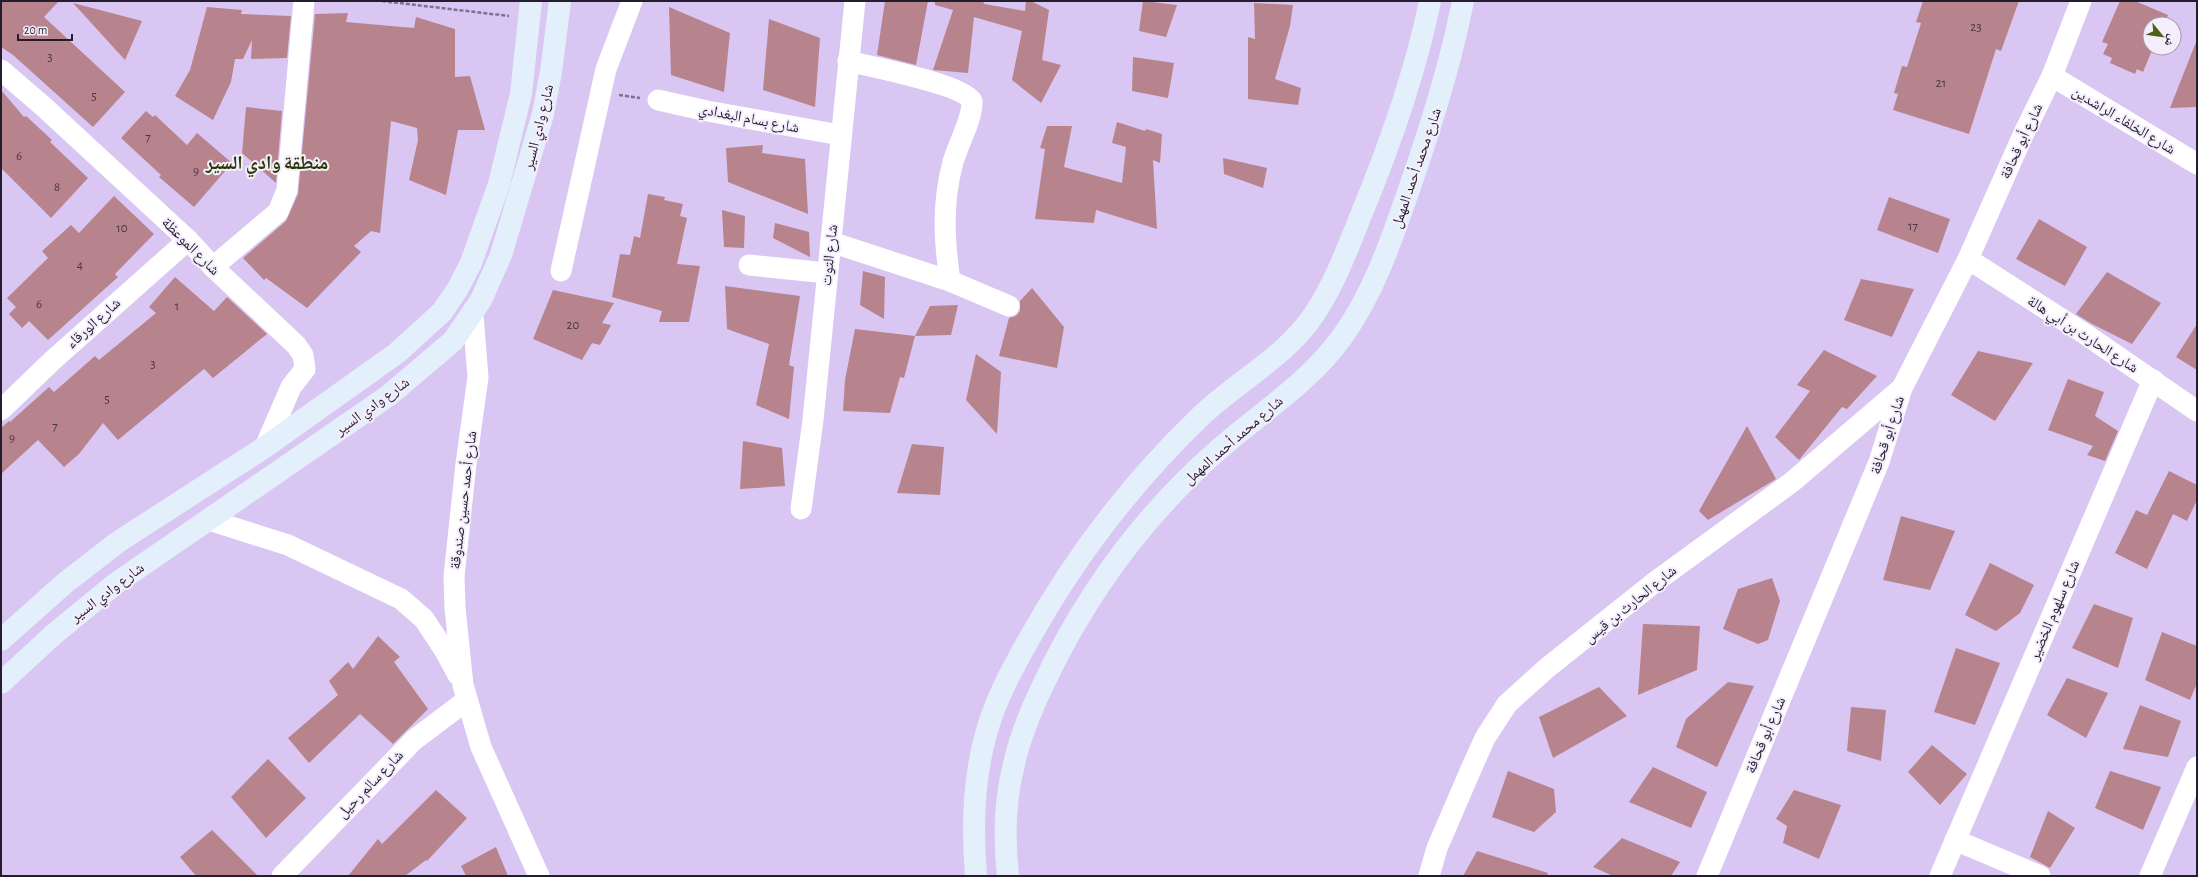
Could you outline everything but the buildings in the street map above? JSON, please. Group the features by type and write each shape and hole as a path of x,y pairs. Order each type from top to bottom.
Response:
{"main road":[{"name":"شارع وادي السير","path":"1,683 52,635 115,584 388,396 453,341 473,315 501,255 532,153 551,72 560,1"},
{"path":"976,876 974,819 979,762 988,727 1005,684 1054,598 1119,506 1184,433 1225,394 1284,348 1312,317 1336,276 1384,160 1413,72 1430,1"},
{"name":"شارع محمد أحمد المهمل","path":"1008,876 1006,820 1014,764 1034,705 1056,658 1092,596 1130,542 1158,508 1218,450 1305,379 1342,337 1358,312 1373,283 1397,224 1432,122 1456,40 1463,1"},
{"name":"شارع وادي السير","path":"1,640 65,583 118,542 266,447 397,353 433,322 452,298 476,250 499,184 521,94 530,10"},
{"path":"452,298 473,315"}],"street":[{"path":"212,267 278,212 284,200 287,190 304,1"},
{"path":"561,272 606,69 632,1"},
{"name":"شارع التوت","path":"801,509 813,420 840,134 855,1"},
{"name":"شارع أبو قحافة","path":"1707,876 1874,475 1902,388 1968,259 2023,135 2052,76 2081,1"},
{"path":"848,61 942,84 966,94 972,101 972,110 954,161 945,205 944,230 950,281"},
{"name":"شارع الموعظة","path":"1,70 44,107 188,240 212,267 296,344 303,355 305,369 291,387 266,447"},
{"name":"شارع الخلفاء الراشدين","path":"2052,76 2197,164"},
{"name":"شارع بسام البغدادي","path":"658,100 707,111 840,134"},
{"name":"شارع الورقاء","path":"1,410 53,360 188,240"},
{"path":"830,242 950,281 1009,306"},
{"name":"شارع الحارث بن أبي هالة","path":"1968,259 2153,380 2197,411"},
{"path":"749,265 827,273"},
{"name":"شارع أحمد حسين صندوقة","path":"465,693 455,608 454,576 466,464 478,377 473,315"},
{"name":"شارع سلهوم الخضير","path":"1940,876 2153,380"},
{"name":"شارع الحارث بن قيس","path":"1429,876 1440,841 1485,738 1507,704 1547,668 1655,582 1792,482 1902,388"},
{"name":"شارع أحمد حسين صندوقة","path":"208,520 288,545 401,599 424,619 446,651 465,693 481,747 539,876"},
{"name":"شارع سالم رحيل","path":"292,872 414,740 465,693"},
{"path":"2150,876 2197,767"},
{"path":"1955,840 2040,876"}],"path":[{"path":"382,1 530,10"},
{"path":"601,91 633,98 658,100"}],"district":[{"name":"منطقة وادي السير","path":"267,162"}]}
